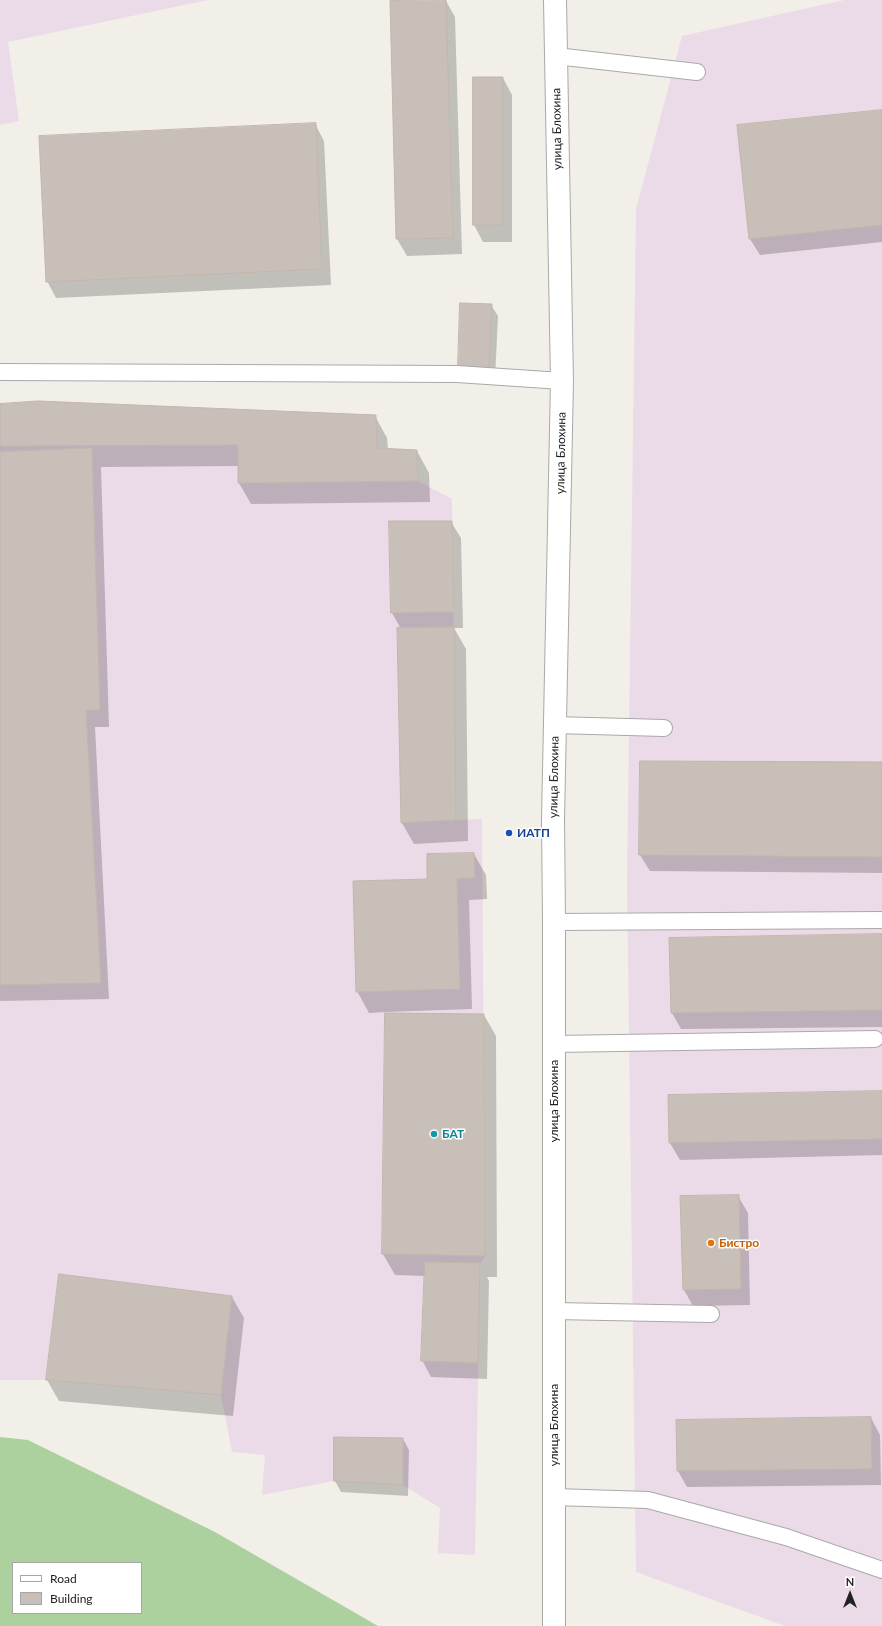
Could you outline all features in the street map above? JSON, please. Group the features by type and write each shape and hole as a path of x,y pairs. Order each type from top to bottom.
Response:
{"street":[{"name":"улица Блохина","path":"554,1626 553,819 562,381 555,0"}],"lane":[{"path":"556,56 697,72"},
{"path":"0,372 457,374 562,381"},
{"path":"555,725 664,728"},
{"path":"554,922 882,920"},
{"path":"554,1044 875,1039"},
{"path":"554,1311 711,1314"},
{"path":"554,1496 648,1500 786,1537 882,1570"}],"shaded area":[{"path":"0,0 208,0 8,42 19,121 0,125"},
{"path":"844,0 882,0 882,1626 785,1626 636,1572 627,882 636,209 682,36"},
{"path":"238,445 238,483 418,481 452,499 456,820 482,819 485,1256 480,1264 475,1555 438,1553 440,1508 403,1485 334,1481 262,1495 265,1455 232,1452 221,1395 46,1380 0,1380 0,446"}],"green space":[{"path":"0,1437 28,1440 215,1532 378,1626 0,1626"}],"building":[{"path":"446,0 453,238 396,239 390,1"},
{"path":"473,77 503,77 503,225 473,225"},
{"path":"882,110 882,225 749,239 737,125"},
{"path":"316,123 322,269 46,282 39,136"},
{"path":"460,303 492,304 489,369 458,367"},
{"path":"38,401 376,415 377,448 417,450 418,481 238,483 238,445 0,446 0,404"},
{"path":"92,448 100,710 86,710 101,983 0,985 0,452"},
{"path":"389,521 452,521 454,612 391,613"},
{"path":"454,627 456,820 401,823 397,628"},
{"path":"640,761 882,762 882,857 639,855"},
{"path":"474,853 475,878 457,879 460,989 356,992 353,881 427,879 427,854"},
{"path":"882,934 882,1010 671,1013 669,938"},
{"name":"БАТ","path":"385,1013 484,1014 485,1256 382,1254"},
{"path":"882,1091 882,1139 669,1143 668,1095"},
{"path":"739,1195 741,1289 683,1290 680,1196"},
{"path":"425,1262 480,1263 478,1363 421,1361"},
{"path":"59,1274 232,1296 221,1395 46,1380"},
{"path":"871,1417 872,1469 677,1471 676,1420"},
{"path":"334,1437 403,1438 403,1485 334,1481"}],"place":[{"name":"ИАТП","path":"509,833"},
{"name":"БАТ","path":"434,1134"},
{"name":"Бистро","path":"711,1243"}]}
